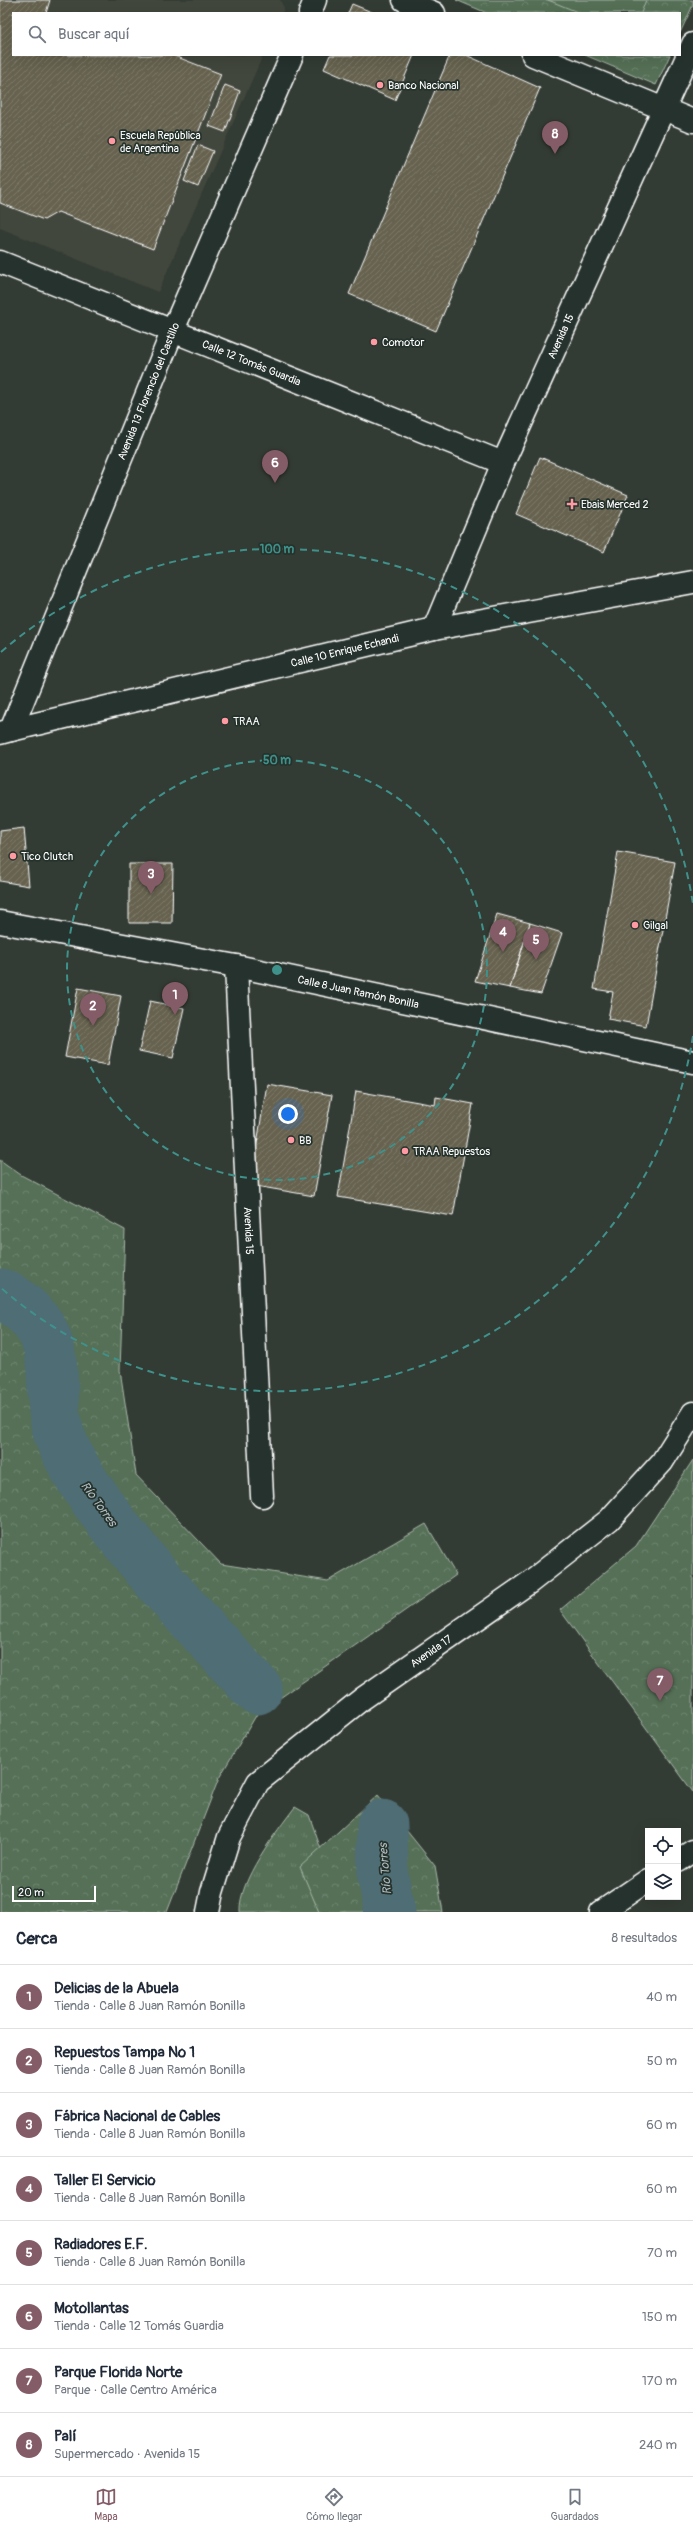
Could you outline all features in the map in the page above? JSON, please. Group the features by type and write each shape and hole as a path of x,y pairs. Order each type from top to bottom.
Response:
{"street":[{"path":"310,12 315,0"},
{"path":"404,0 432,12"},
{"name":"Avenida 15","path":"434,630 503,463 693,44"},
{"name":"Avenida 13 Florencio del Castillo","path":"5,731 173,330 292,56"},
{"path":"535,56 663,110 693,121"},
{"name":"Calle 12 Tomás Guardia","path":"0,262 503,463"},
{"name":"Calle 10 Enrique Echandi","path":"5,731 434,630 691,579"},
{"name":"Calle 8 Juan Ramón Bonilla","path":"0,922 236,966 693,1062"},
{"name":"Avenida 15","path":"236,966 262,1496"},
{"name":"Avenida 17","path":"208,1912 212,1892 229,1837 258,1782 362,1699 530,1582 608,1520 662,1462 693,1413"},
{"path":"681,1859 693,1851"},
{"path":"601,1912 645,1882"}],"shaded area":[{"name":"Escuela República de Argentina","path":"0,0 280,0 284,8 282,12 12,12 12,56 263,56 158,292 0,228"}],"green space":[{"path":"456,0 693,0 693,5 681,31 681,12 485,12"},
{"path":"548,0 646,0 641,12 578,12"},
{"path":"587,56 670,56 656,85"},
{"path":"0,1160 21,1175 125,1230 120,1370 136,1475 221,1564 328,1581 426,1524 456,1575 257,1714 219,1778 167,1912 0,1912"},
{"path":"693,1460 693,1792 560,1610 636,1546"},
{"path":"378,1795 435,1866 443,1912 319,1912 300,1867"},
{"path":"295,1807 309,1815 343,1912 240,1912 241,1900 245,1886 252,1872 269,1843"}],"building":[{"name":"Escuela República de Argentina","path":"0,0 50,0 46,12 12,12 12,56 175,56 221,74 153,249 58,212 44,220 0,203"},
{"path":"352,4 372,12 348,12"},
{"name":"Banco Nacional","path":"330,56 414,56 395,100 324,69"},
{"path":"450,56 468,56 540,88 436,331 349,294"},
{"path":"225,85 240,91 225,132 209,126"},
{"path":"198,145 213,151 198,187 184,181"},
{"name":"Ebais Merced 2","path":"540,457 628,495 604,552 516,514"},
{"name":"Tico Clutch","path":"24,828 29,886 0,881 0,831"},
{"name":"Gilgal","path":"618,852 675,862 646,1026 608,1019 613,992 594,989"},
{"path":"129,864 173,864 172,923 129,923"},
{"path":"497,914 530,923 510,988 475,981"},
{"path":"530,923 562,933 541,994 510,988"},
{"path":"78,988 121,996 108,1065 65,1057"},
{"path":"150,1001 184,1008 173,1058 139,1051"},
{"name":"BB","path":"267,1084 332,1095 314,1196 250,1185"},
{"name":"TRAA Repuestos","path":"356,1091 435,1105 436,1097 473,1104 453,1216 338,1197"}],"waterway":[{"name":"Río Torres","path":"0,1294 10,1298 23,1308 37,1322 45,1337 50,1353 52,1369 55,1420 60,1437 82,1480 110,1520 145,1564 181,1606 257,1689"},
{"name":"Río Torres","path":"382,1825 383,1877 390,1912"}],"place":[{"name":"Banco Nacional","path":"380,85"},
{"name":"Escuela República de Argentina","path":"112,141"},
{"name":"Palí","path":"555,154"},
{"name":"Comotor","path":"374,342"},
{"name":"Motollantas","path":"275,483"},
{"name":"Ebais Merced 2","path":"572,504"},
{"name":"TRAA","path":"225,721"},
{"name":"Tico Clutch","path":"13,856"},
{"name":"Fábrica Nacional de Cables","path":"151,894"},
{"name":"Gilgal","path":"635,925"},
{"name":"Taller El Servicio","path":"503,952"},
{"name":"Radiadores E.F.","path":"536,960"},
{"name":"Delicias de la Abuela","path":"175,1015"},
{"name":"Repuestos Tampa Nº 1","path":"93,1026"},
{"name":"BB","path":"291,1140"},
{"name":"TRAA Repuestos","path":"405,1151"},
{"name":"Parque Florida Norte","path":"660,1701"}]}
